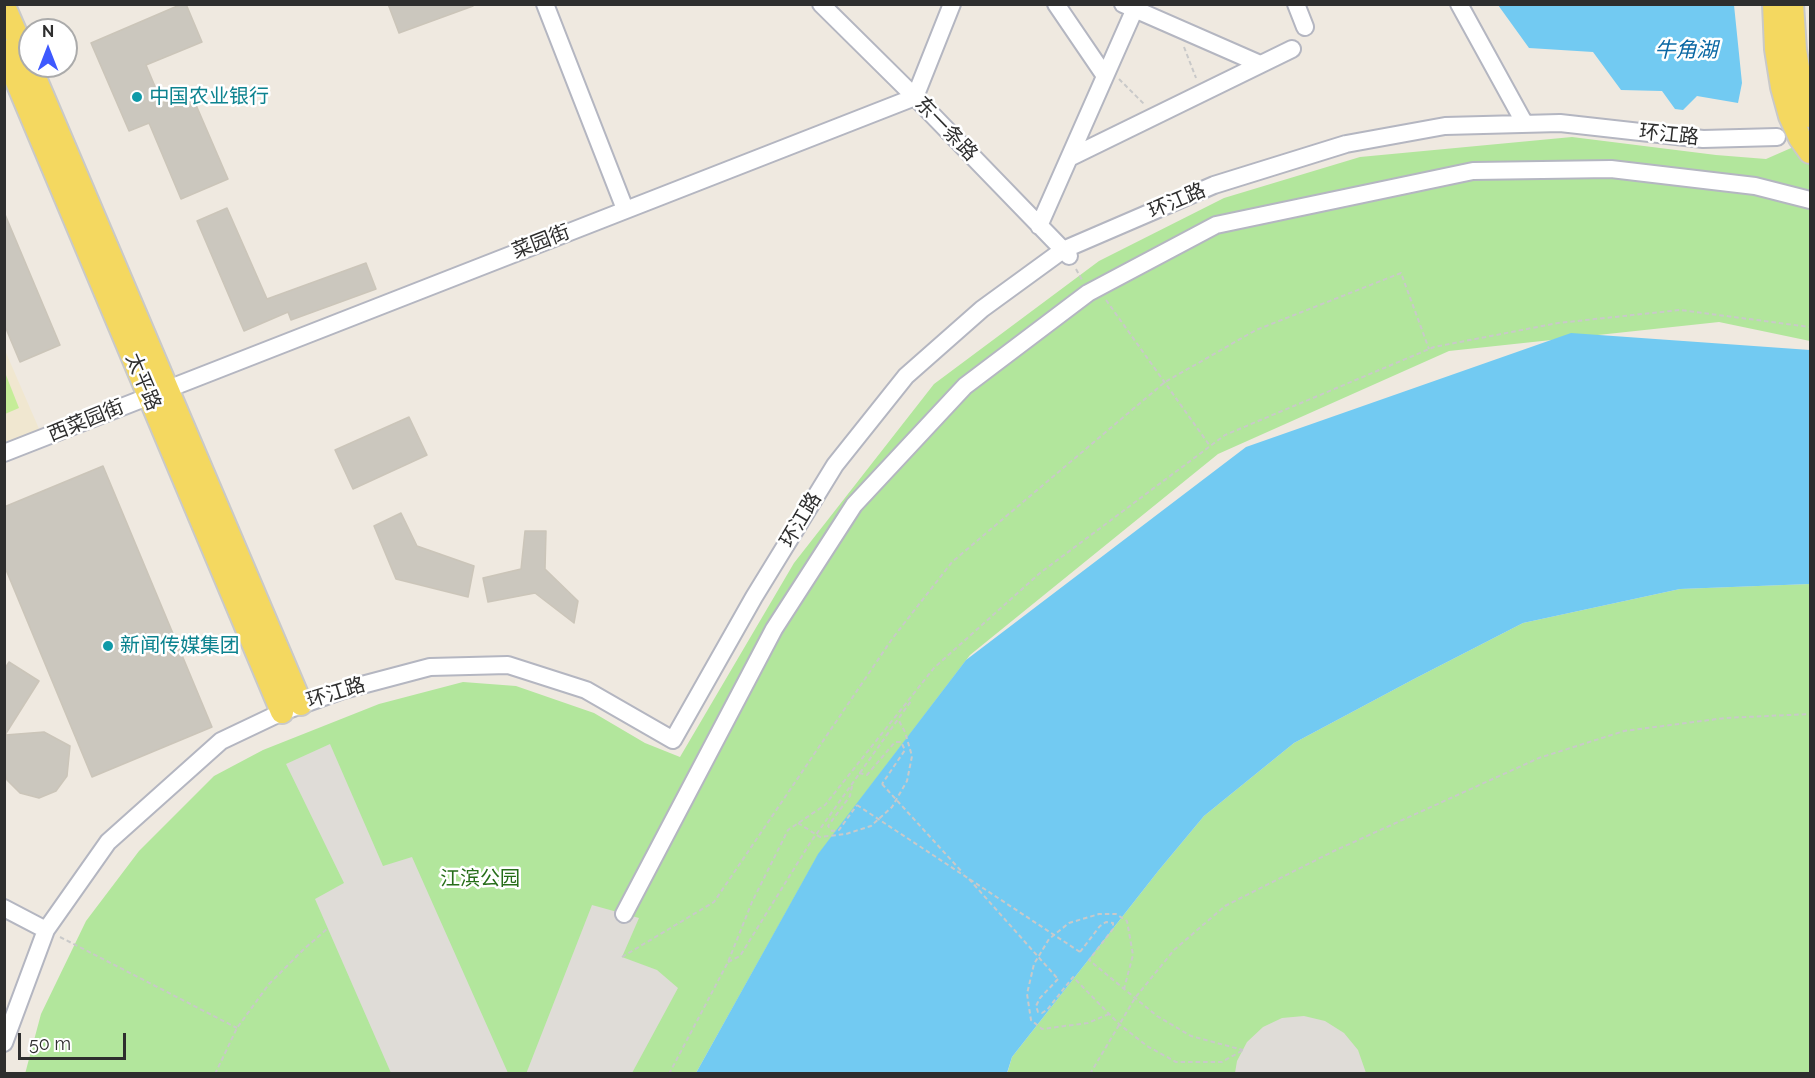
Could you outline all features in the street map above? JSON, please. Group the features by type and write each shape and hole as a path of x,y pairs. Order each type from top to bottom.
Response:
{"main road":[{"path":"1774,4 1776,49 1782,87 1790,116 1800,138 1810,152"},
{"path":"1792,4 1795,50 1801,85 1810,116"},
{"name":"太平路","path":"4,6 18,38"},
{"name":"太平路","path":"4,51 158,392 292,708"},
{"name":"太平路","path":"35,78 158,392"}],"street":[{"path":"545,4 625,209"},
{"name":"东一条路","path":"821,4 1066,253"},
{"path":"915,97 952,4"},
{"path":"1056,4 1107,72"},
{"path":"1296,4 1305,27"},
{"path":"1459,4 1525,124"},
{"path":"1039,226 1107,72 1131,6 1260,64"},
{"path":"1069,158 1292,50"},
{"name":"菜园街","path":"158,392 915,97"},
{"name":"环江路","path":"4,1043 46,930 108,842 221,741 292,708 343,690 430,667 508,665 586,690 673,740 754,597 835,465 906,376 982,309 1066,253 1214,185 1346,144 1445,126 1560,123 1703,140 1777,137"},
{"path":"624,914 774,629 854,506 965,386 1093,290 1216,225 1473,171 1611,169 1755,186 1810,200"},
{"name":"西菜园街","path":"4,453 158,392"},
{"path":"4,908 46,930"}],"path":[{"path":"1176,28 1202,93"},
{"path":"1107,72 1156,115"},
{"path":"1066,253 1165,382 1210,446"},
{"path":"622,957 714,902 892,639 952,562 1165,382 1256,330 1401,273 1429,349"},
{"path":"669,1074 728,962 752,902 788,830 825,805 934,669 1040,573 1225,435 1429,349 1558,323 1680,310 1810,327"},
{"path":"728,962 740,956 810,843 926,679"},
{"path":"1090,1074 1135,998 1174,950 1225,906 1334,851 1539,758 1624,731 1725,718 1810,714"},
{"path":"798,823 820,837 846,834 871,826 892,807 907,781 912,756 905,732 897,716"},
{"path":"852,784 850,796 828,826 832,831 839,830 858,805 966,877 1080,952 1100,926 1106,922 1113,923 1113,929 1089,960 1157,1016 1191,1036 1243,1050 1222,1062 1176,1062 1147,1046 1119,1024 1073,977 1047,1010 1042,1013 1038,1012 1036,1006 1040,998 1058,979 966,877 882,784 905,750 901,742 895,742 867,775 859,773"},
{"path":"1109,1014 1088,1023 1042,1029 1031,1020 1027,994 1034,964 1049,939 1069,923 1099,914 1116,914 1127,921 1133,955 1124,990"},
{"path":"215,1074 237,1028 269,984 328,928"},
{"path":"46,930 237,1028"}],"shaded area":[{"path":"4,348 40,431 4,446"},
{"path":"330,744 383,866 412,857 508,1073 391,1073 315,899 344,883 286,764"},
{"path":"592,905 639,918 622,957 657,970 678,988 632,1073 526,1074"},
{"path":"1304,1016 1325,1021 1344,1033 1358,1050 1366,1073 1235,1073 1237,1061 1247,1042 1263,1027 1282,1018"}],"green space":[{"name":"江滨公园","path":"1572,137 1766,159 1798,145 1810,158 1810,341 1719,322 1449,351 1218,454 970,655 818,855 696,1073 25,1074 41,1014 86,921 139,851 214,776 263,750 379,704 463,682 516,686 594,713 645,743 680,757 794,563 934,384 1099,261 1224,198 1360,157"},
{"path":"4,370 19,408 5,414 4,414"},
{"path":"1810,584 1810,1073 1007,1074 1012,1057 1204,816 1294,743 1523,623 1680,589"}],"water":[{"name":"牛角湖","path":"1498,5 1734,5 1742,83 1738,103 1697,96 1683,110 1675,109 1662,91 1621,90 1593,52 1529,48"},
{"path":"1571,333 1810,350 1810,584 1680,589 1523,623 1294,743 1204,816 1012,1057 1007,1073 696,1073 818,854 966,660 1246,447"}],"building":[{"name":"中国农业银行","path":"186,4 202,42 146,65 162,103 190,91 228,179 181,199 149,123 129,131 91,43"},
{"path":"388,4 473,4 473,6 399,33"},
{"path":"227,208 267,299 366,263 376,289 291,320 288,312 244,331 197,221"},
{"path":"4,212 60,345 20,362 4,324"},
{"path":"409,417 427,455 353,489 335,450"},
{"name":"新闻传媒集团","path":"103,466 212,727 92,777 4,565 4,507"},
{"path":"401,513 417,546 474,566 468,597 396,579 374,526"},
{"path":"525,531 546,531 545,569 578,601 574,623 535,593 488,602 483,578 521,569"},
{"path":"9,662 39,681 5,735 44,732 70,746 67,776 56,791 39,798 20,793 7,780 4,768 4,670"}],"place":[{"name":"中国农业银行","path":"137,97"},
{"name":"新闻传媒集团","path":"108,646"}]}
